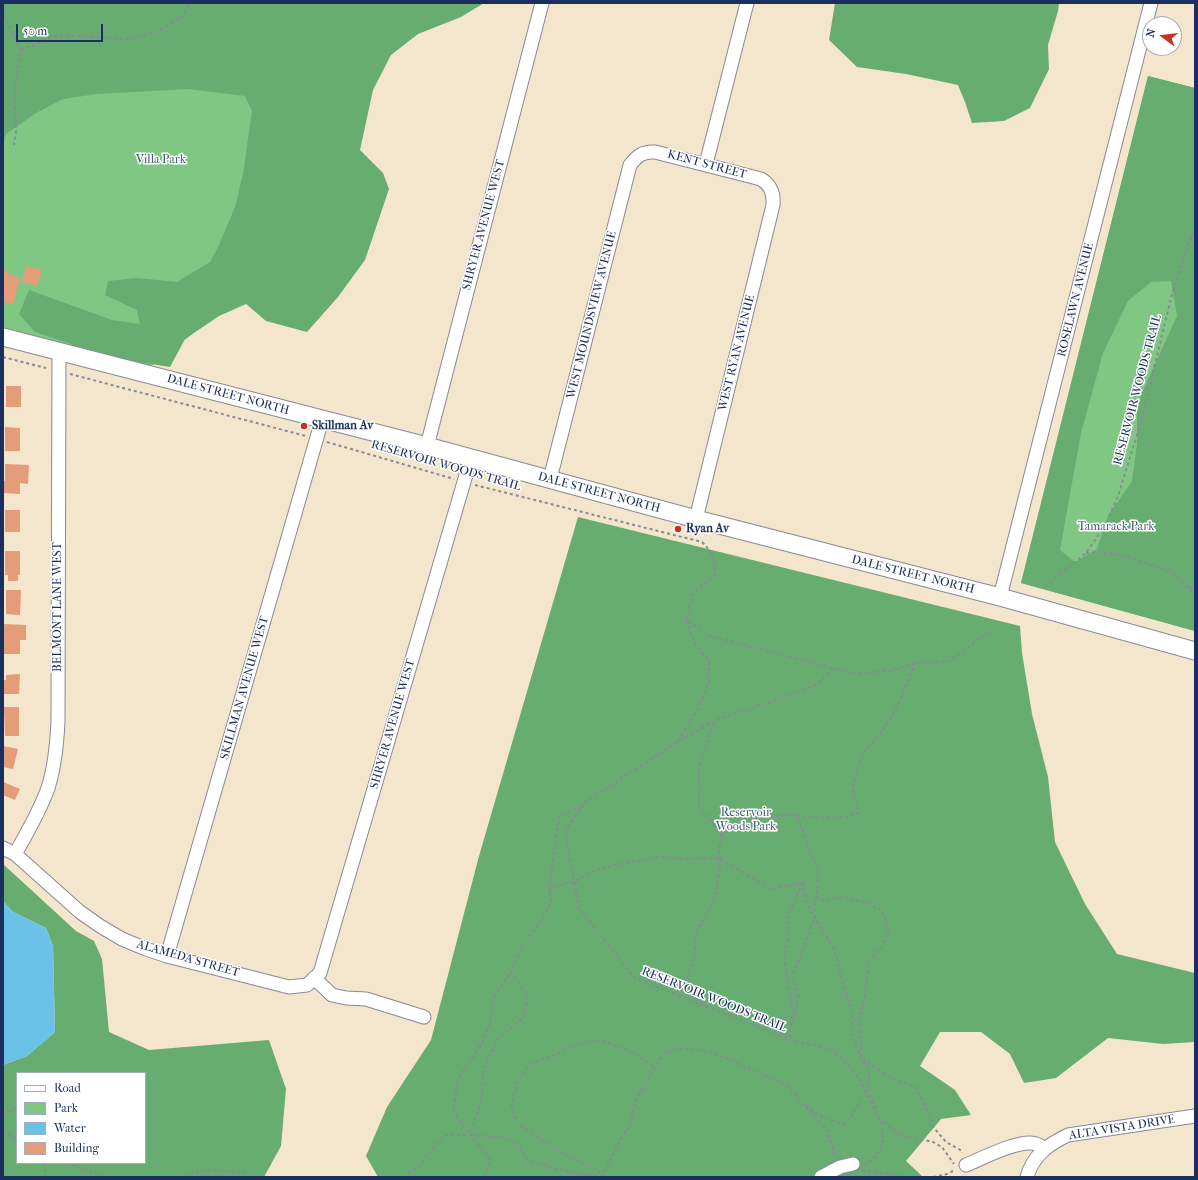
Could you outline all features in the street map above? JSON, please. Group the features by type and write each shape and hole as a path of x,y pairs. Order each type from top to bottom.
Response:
{"main road":[{"name":"DALE STREET NORTH","path":"3,337 427,446 696,519 1000,597 1195,651"}],"street":[{"name":"SHRYER AVENUE WEST","path":"427,446 542,3"},
{"path":"706,164 747,3"},
{"name":"ROSELAWN AVENUE","path":"1000,597 1151,3"},
{"name":"KENT STREET","path":"640,154 648,151 706,164 761,180 767,183 771,188"},
{"name":"WEST MOUNDSVIEW AVENUE","path":"550,479 630,165 640,154"},
{"name":"WEST RYAN AVENUE","path":"696,519 773,206 774,199 771,188"},
{"name":"BELMONT LANE WEST","path":"15,854 38,811 47,788 58,741 59,352"},
{"name":"SKILLMAN AVENUE WEST","path":"167,956 322,420"},
{"name":"SHRYER AVENUE WEST","path":"311,981 320,972 471,458"},
{"name":"ALAMEDA STREET","path":"3,848 15,854 80,912 122,939 167,956 289,987 311,981"},
{"path":"311,981 332,995 346,998 366,999 424,1017"},
{"name":"ALTA VISTA DRIVE","path":"1048,1147 1068,1135 1195,1116"},
{"path":"962,1167 1019,1144 1032,1142 1048,1147"},
{"path":"1027,1177 1035,1160 1048,1147"},
{"path":"821,1177 840,1167 853,1164"}],"path":[{"path":"5,3 4,15 21,50 16,82 16,131 14,145"},
{"path":"21,50 37,44 47,38 60,35 127,40 156,32 181,17 191,3"},
{"name":"RESERVOIR WOODS TRAIL","path":"1050,582 1086,553 1106,524 1118,496 1141,422 1172,294 1195,227"},
{"name":"RESERVOIR WOODS TRAIL","path":"3,357 188,404 317,439 464,482 702,542 709,549 714,558 716,574 694,592 686,619 694,642 709,662 709,682 698,710 677,742"},
{"path":"1086,553 1102,552 1133,558 1173,573 1195,594"},
{"path":"1188,588 1195,585"},
{"path":"686,619 706,635 851,673 891,671 915,663 950,661 992,629"},
{"path":"704,1007 683,987 696,953 695,934 714,902 720,867 719,847 725,832 760,817 797,816 811,818 833,818 853,816 859,813 853,793 853,786 863,753 883,730 900,701 915,663"},
{"name":"RESERVOIR WOODS TRAIL","path":"833,668 817,684 782,698 716,720 677,742 585,802 565,831 579,908 635,978 704,1007 790,1040 830,1049 846,1062 859,1078 882,1124 884,1135 883,1144 876,1156 859,1169 908,1177"},
{"path":"716,720 709,736 700,769 698,806 722,837"},
{"path":"484,1177 491,1160 470,1135 453,1111 458,1079 481,1045 490,1024 493,998 511,972 523,943 542,920 552,899 550,892 559,816 581,807"},
{"path":"790,1030 796,1011 798,993 793,974 815,918 818,886 818,867 808,850 808,844 797,816"},
{"path":"550,892 563,883 574,882 596,870 615,864 657,857 686,859 719,858 770,889 802,883"},
{"path":"604,1176 608,1164 623,1135 629,1128 636,1100 663,1054 680,1048 711,1052 727,1058 788,1087 812,1112 828,1120 846,1124 867,1092 869,1071 857,1050 852,1033 852,1009 843,984 834,949 810,910 805,899 802,883"},
{"path":"790,1040 792,1010 784,958 789,935 787,919 802,883"},
{"path":"816,897 824,901 843,897 864,902 882,910 889,930 881,948 869,961 864,1002 859,1020 862,1059"},
{"path":"470,1135 482,1099 483,1070 498,1039 524,1017 526,995 511,972"},
{"path":"604,1176 594,1168 553,1148 517,1123 511,1105 518,1080 532,1063 551,1057 590,1039 605,1042 634,1053 655,1068"},
{"path":"862,1059 896,1080 916,1086 934,1128 946,1142 962,1152 962,1167"},
{"path":"795,1094 827,1129 840,1167"},
{"path":"3,1117 8,1110 16,1107"},
{"path":"878,1116 900,1135 928,1141 942,1147 962,1167"},
{"path":"3,1132 16,1138"},
{"path":"403,1177 421,1166 432,1149 446,1135 502,1137 517,1144 528,1160 548,1167 594,1177 604,1176"},
{"path":"44,1164 46,1177"},
{"path":"70,1164 104,1177"},
{"path":"933,1177 947,1174 962,1167"},
{"path":"185,1177 187,1175 206,1170 244,1172 248,1177"}],"green space":[{"name":"Villa Park","path":"3,3 385,26 327,230 142,373 3,337"},
{"path":"3,3 484,3 461,17 418,34 391,55 373,90 360,150 383,173 389,189 365,260 338,297 307,332 266,321 246,304 219,316 185,339 170,367 113,358 35,332 19,314 29,290 112,320 140,324 137,310 105,295 108,281 137,278 177,282 210,262 235,207 243,174 252,111 245,96 188,89 97,94 63,99 36,113 6,134 3,143"},
{"path":"835,3 1059,3 1048,45 1049,69 1030,108 1004,121 972,123 958,85 906,74 857,67 829,40"},
{"name":"Tamarack Park","path":"1148,76 1195,88 1195,631 1021,583"},
{"name":"Tamarack Park","path":"1148,76 1195,88 1195,631 1021,583","holes":["1171,281 1177,316 1137,404 1137,444 1132,481 1108,516 1097,549 1075,562 1060,550 1081,433 1103,353 1128,301 1151,282"]},
{"name":"Reservoir Woods Park","path":"578,517 1020,626 1022,653 1032,714 1048,777 1055,842 1085,904 1117,954 1195,973 1195,1042 1163,1044 1108,1038 1056,1078 1024,1083 1010,1054 981,1032 940,1032 920,1066 955,1090 971,1115 941,1119 906,1161 923,1177 378,1177 366,1156 387,1107 431,1040 479,856"},
{"path":"3,864 76,931 94,941 102,959 109,1032 149,1050 269,1040 286,1089 281,1146 264,1177 3,1177 3,1065 27,1056 55,1032 53,946 46,928 13,912 3,901"}],"water":[{"path":"3,901 13,912 46,928 53,946 55,1032 27,1056 3,1065"}],"building":[{"path":"26,266 42,270 37,286 22,282"},
{"path":"3,270 8,271 8,274 20,278 13,304 5,302 3,305"},
{"path":"6,386 21,386 21,407 6,407"},
{"path":"5,427 20,428 20,451 5,451"},
{"path":"5,464 29,465 28,484 20,483 20,494 3,493"},
{"path":"5,510 20,510 20,532 5,532"},
{"path":"5,551 20,551 20,575 18,575 18,581 8,581 8,575 5,575"},
{"path":"6,590 21,590 20,615 6,614"},
{"path":"3,624 26,625 26,640 20,640 20,654 3,654"},
{"path":"20,674 19,694 3,694 3,680 6,680 6,675"},
{"path":"4,707 19,707 19,736 5,736"},
{"path":"3,746 18,749 13,769 3,767"},
{"path":"3,782 20,789 15,800 3,795"}],"place":[{"name":"Skillman Av","path":"304,426"},
{"name":"Ryan Av","path":"678,529"}]}
